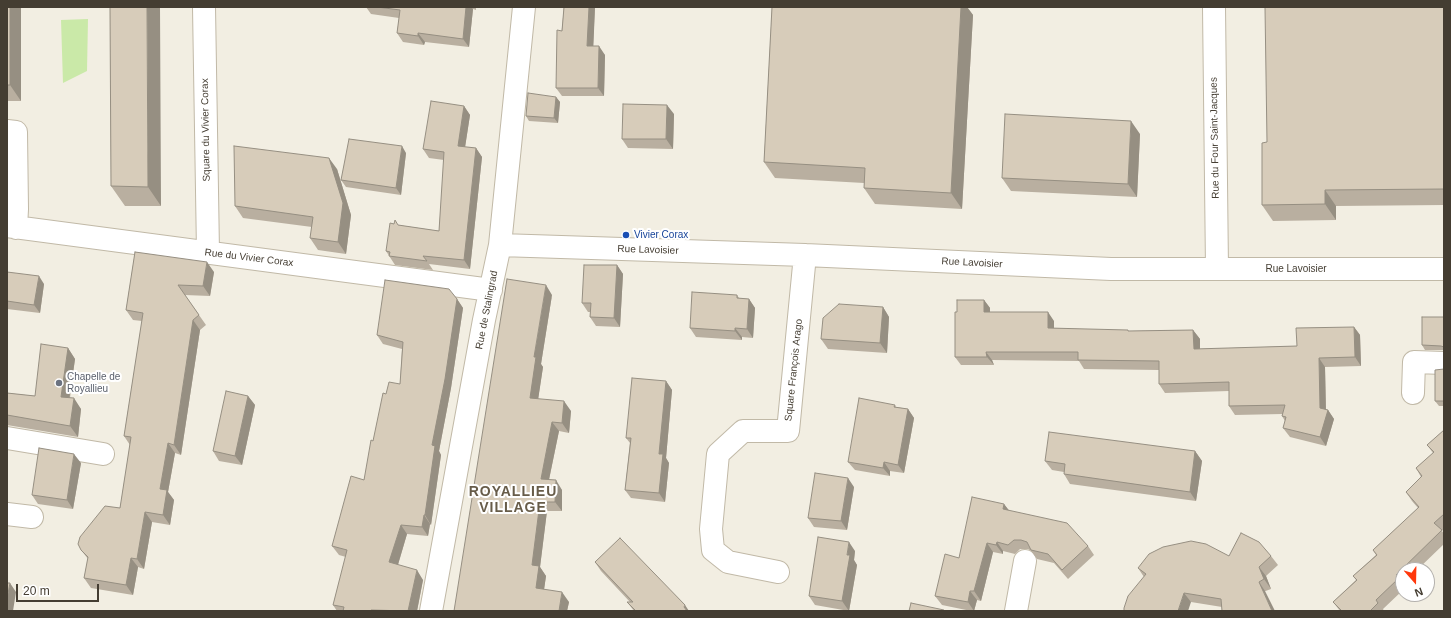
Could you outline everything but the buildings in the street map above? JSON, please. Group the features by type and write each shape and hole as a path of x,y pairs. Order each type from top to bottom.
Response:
{"street":[{"name":"Square du Vivier Corax","path":"204,7 208,252"},
{"name":"Rue de Stalingrad","path":"431,611 484,320 500,245 524,7"},
{"name":"Rue du Four Saint-Jacques","path":"1214,7 1217,269"},
{"path":"7,130 16,132 17,209 12,227"},
{"name":"Rue du Vivier Corax","path":"12,227 491,290"},
{"name":"Rue Lavoisier","path":"500,245 805,255 1111,269 1444,269"},
{"name":"Square François Arago","path":"778,572 728,562 713,550 711,529 718,454 743,431 788,431 805,255"},
{"path":"1413,393 1414,362 1444,363"},
{"path":"7,438 103,454"},
{"path":"7,514 32,518"},
{"path":"1016,611 1025,562"}],"green space":[{"path":"88,19 87,71 63,83 61,20"}],"place":[{"name":"Vivier Corax","path":"626,235"},
{"name":"Chapelle de Royallieu","path":"59,383"}],"district":[{"name":"ROYALLIEU VILLAGE","path":"513,500"}]}
